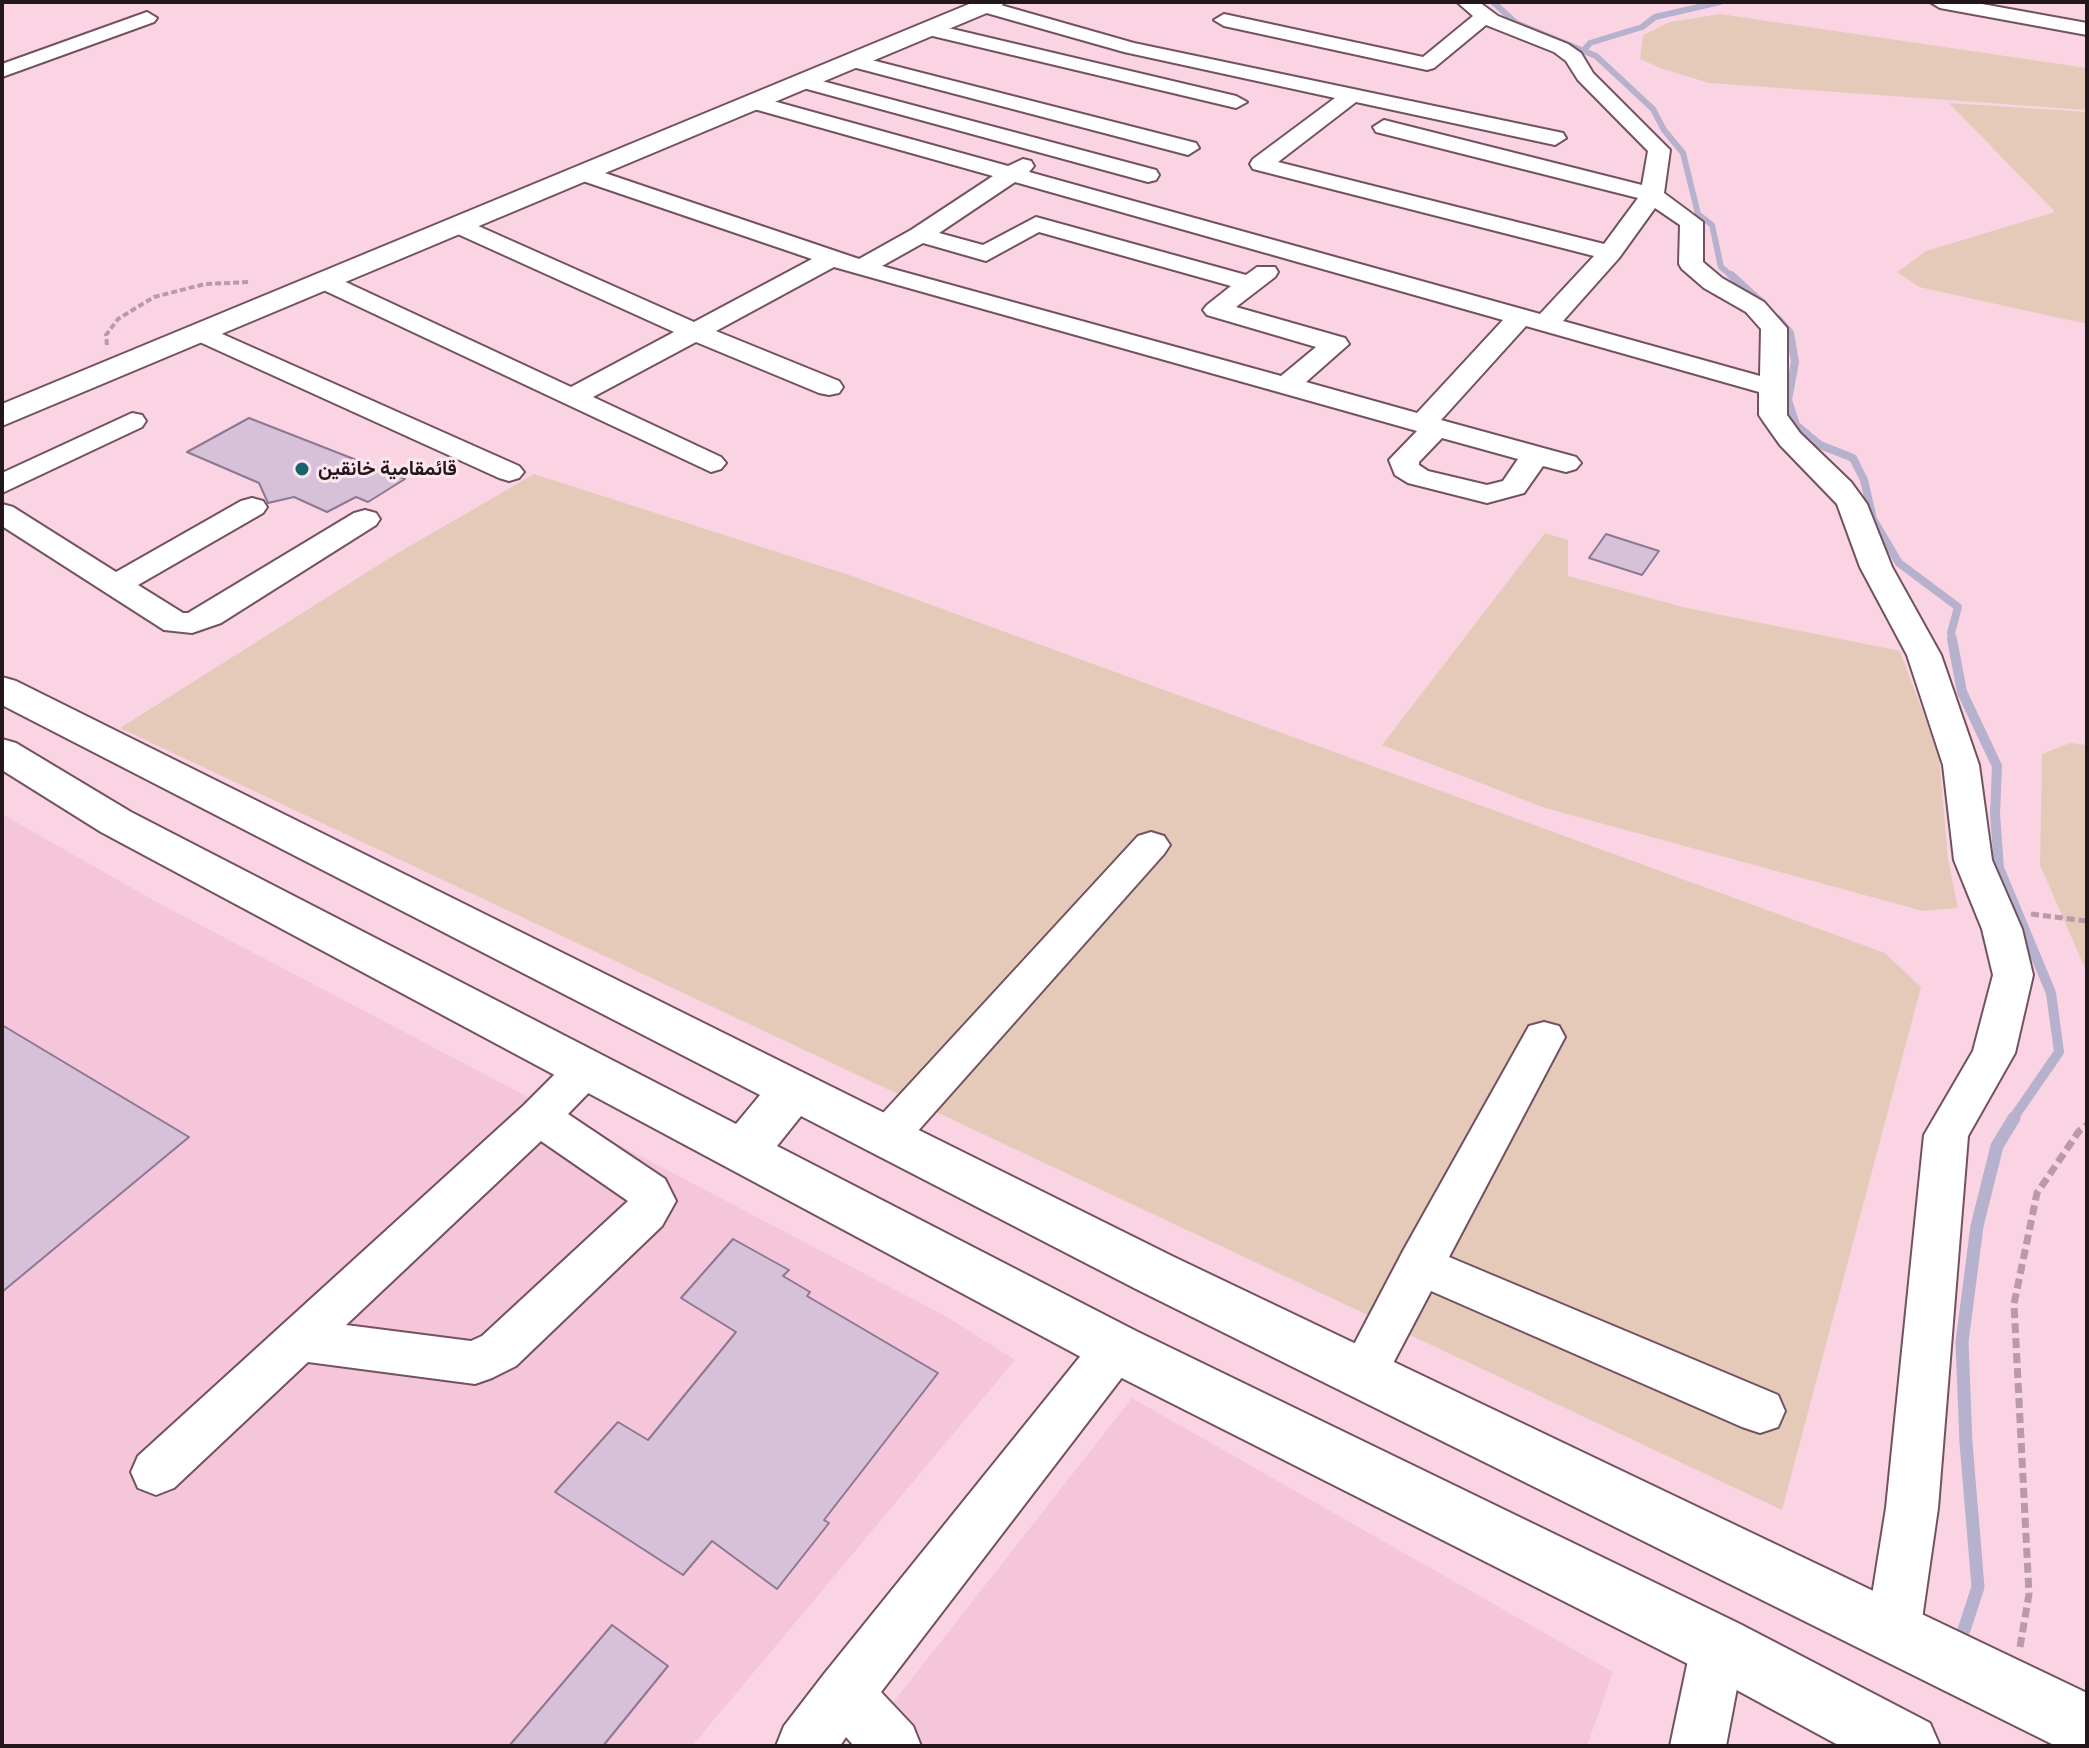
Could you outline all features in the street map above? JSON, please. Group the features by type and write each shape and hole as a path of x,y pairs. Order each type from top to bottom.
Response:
{"main road":[{"path":"2,391 107,348 459,226 852,61 956,12"},
{"path":"2,416 202,333 296,282 956,12"},
{"path":"2,689 886,1138 1362,1375 2087,1727"},
{"path":"2,752 116,822 1116,1348 1718,1646 1907,1746"},
{"path":"742,1152 793,1091"}],"street":[{"path":"1940,2 2087,29"},
{"path":"2024,2 2087,13"},
{"path":"1224,20 1427,64 1476,9 1510,30 1561,48 1574,57 1585,76 1659,150 1652,195 1610,253 1545,325"},
{"path":"956,12 1555,138"},
{"path":"956,12 1094,67 1236,102"},
{"path":"2,71 147,18"},
{"path":"1094,67 1131,48"},
{"path":"852,61 1188,148"},
{"path":"803,82 1148,175"},
{"path":"1353,94 1261,164 1610,253"},
{"path":"755,102 1774,388"},
{"path":"1329,113 1652,195 1691,222 1691,264 1713,283 1755,307 1774,328 1773,415 1790,439 1841,488 1852,504 1876,567 1924,655 1961,765 1973,860 2002,929 2013,975 1994,1053 1946,1135 1912,1508 1893,1633"},
{"path":"861,268 920,235 1049,149"},
{"path":"585,174 861,268 1566,463"},
{"path":"920,235 986,254 1036,224 1251,284"},
{"path":"459,226 695,332 829,387"},
{"path":"1286,385 1336,344 1216,310 1291,254"},
{"path":"573,397 831,259"},
{"path":"296,282 573,397 711,463"},
{"path":"1519,318 1430,425 1404,460 1405,469 1418,477 1487,494 1514,487 1536,454"},
{"path":"202,333 509,472"},
{"path":"2,484 132,421"},
{"path":"114,586 252,507"},
{"path":"2,513 176,623 192,623 210,616 365,519"},
{"path":"886,1138 1151,845"},
{"path":"1362,1375 1544,1037"},
{"path":"156,1472 539,1117 586,1069"},
{"path":"298,1340 475,1363 499,1351 646,1213 653,1201 649,1192 539,1117"},
{"path":"1419,1265 1760,1411"},
{"path":"804,1746 1116,1348"},
{"path":"1698,1746 1718,1646"},
{"path":"844,1694 893,1746"}],"path":[{"path":"107,348 106,335 118,319 154,297 205,284 296,282"},
{"path":"2050,917 2087,921"},
{"path":"2012,1691 2029,1594 2014,1304 2037,1193 2079,1131 2087,1125"}],"shaded area":[{"path":"1720,14 2087,68 2087,110 1709,83 1640,59 1643,35 1670,22"},
{"path":"1949,103 2087,112 2087,324 1919,287 1897,272 1926,251 2055,212"},
{"path":"534,474 852,576 1885,953 1921,987 1782,1510 120,728 391,557"},
{"path":"1545,533 1568,540 1568,576 1687,608 1900,651 1939,756 1948,859 1958,908 1923,911 1545,808 1382,745"},
{"path":"2070,743 2087,745 2087,973 2040,865 2042,754"},
{"path":"2,814 153,900 949,1318 1015,1360 692,1746 2,1746"},
{"path":"1132,1398 1613,1672 1587,1746 859,1746"}],"building":[{"name":"قائمقامية خانقين","path":"249,418 405,479 368,502 356,497 327,512 294,497 268,503 259,483 187,452"},
{"path":"1606,534 1659,551 1642,575 1589,558"},
{"path":"2,1025 189,1137 2,1292"},
{"path":"733,1239 789,1270 783,1276 810,1292 807,1296 938,1373 824,1520 829,1523 777,1589 712,1541 683,1575 555,1492 618,1422 648,1440 736,1332 681,1298"},
{"path":"612,1625 668,1666 603,1746 509,1746"}],"waterway":[{"path":"1493,2 1516,23 1596,56 1653,109 1664,130 1683,153 1698,214 1712,225 1721,267 1733,277"},
{"path":"1584,50 1590,43 1642,27 1655,17 1720,2"},
{"path":"1731,275 1764,305"},
{"path":"1778,319 1790,333 1795,362 1788,400 1796,425 1820,445 1853,458 1864,480 1873,519 1899,563 1958,607 1951,633 1953,641"},
{"path":"1952,639 1962,692 1997,766 1995,814 1999,868 2051,993 2059,1052 2012,1120"},
{"path":"1964,1630 1978,1587 1966,1443 1962,1342 1977,1226 1997,1146 2014,1118"}],"place":[{"name":"قائمقامية خانقين","path":"302,469"}]}
